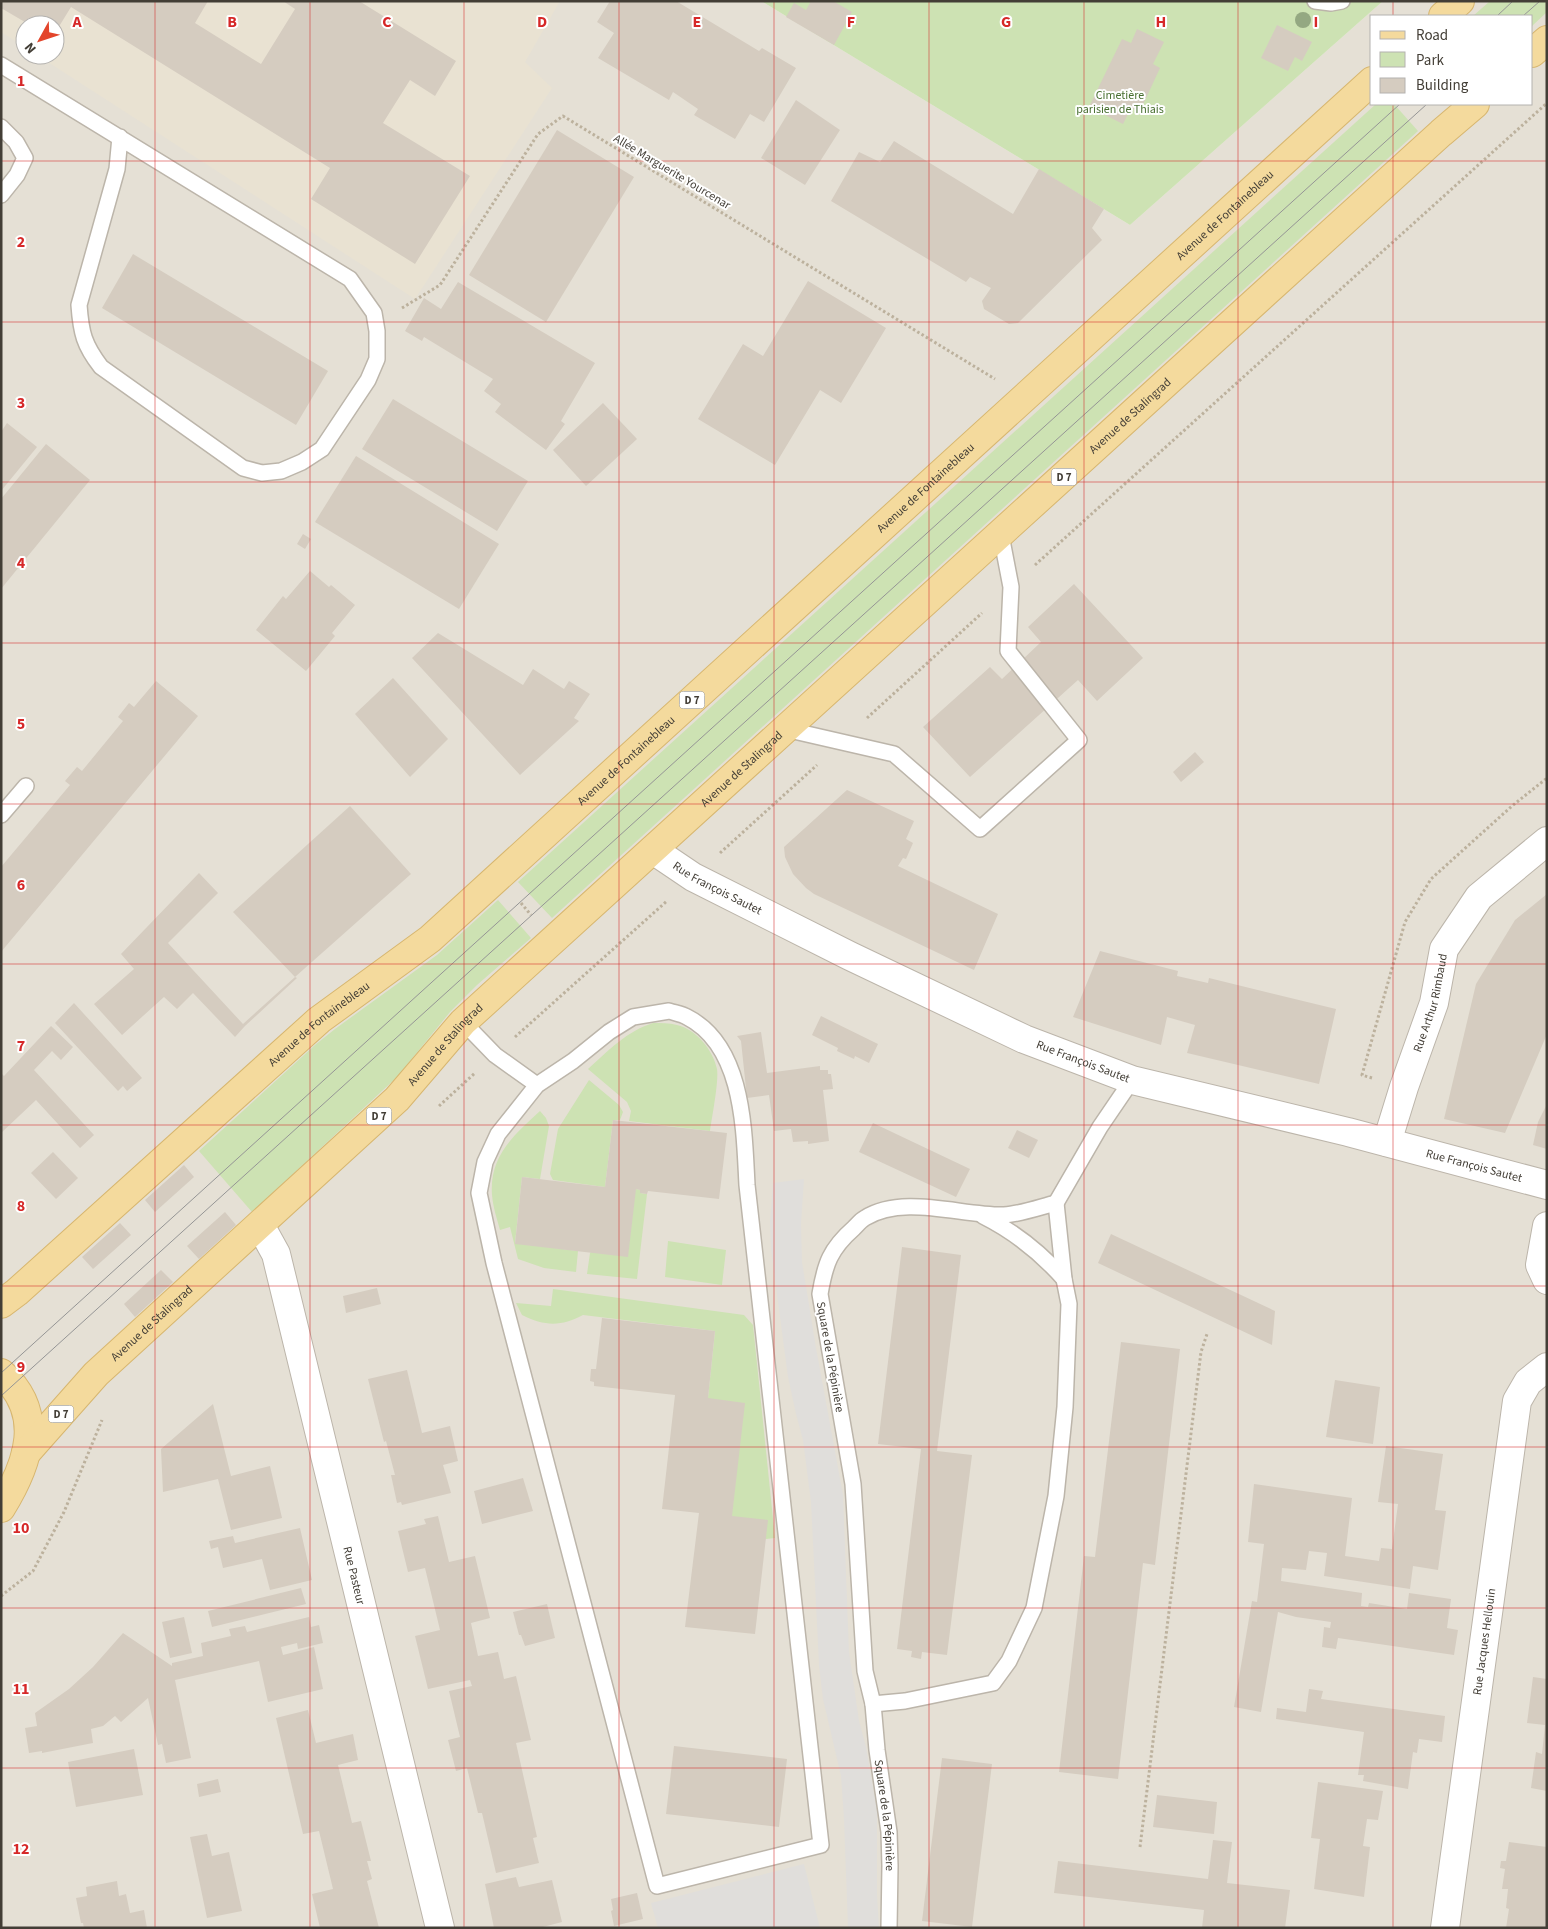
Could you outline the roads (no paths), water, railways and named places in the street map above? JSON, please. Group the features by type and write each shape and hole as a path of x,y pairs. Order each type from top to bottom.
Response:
{"main road":[{"path":"1444,15 1460,1"},
{"path":"1533,52 1547,40"},
{"name":"Avenue de Fontainebleau","path":"1,1304 17,1292 319,1020 430,939 1370,83"},
{"name":"Avenue de Stalingrad","path":"26,1453 96,1374 397,1100 463,1022 1474,105"},
{"name":"D 7","path":"1,1374 14,1385 24,1402 29,1425 26,1453 14,1487 1,1508"}],"street":[{"name":"Rue Arthur Rimbaud","path":"1387,1142 1404,1087 1434,1003 1444,949 1478,897 1547,841"},
{"name":"Rue François Sautet","path":"653,850 693,877 859,960 1024,1039 1132,1080 1387,1142 1547,1185"},
{"name":"Rue Pasteur","path":"260,1225 276,1254 440,1928"},
{"path":"1547,1226 1540,1265 1547,1280"},
{"name":"Rue Jacques Hellouin","path":"1444,1928 1518,1402 1528,1382 1547,1366"}],"lane":[{"path":"1315,1 1331,3 1342,1"},
{"path":"1,65 120,137 350,279 363,296 374,313 378,331 377,359 368,380 322,449 302,462 281,471 262,473 243,468 101,367 88,349 81,326 79,305 117,169 120,137"},
{"path":"1,127 16,142 25,158 17,175 1,195"},
{"path":"785,729 894,754 980,829 1079,740 1008,651 1010,587 1001,535"},
{"path":"1,815 26,786"},
{"path":"669,1011 688,1018 718,1044 733,1075 744,1126 748,1195 821,1845 657,1886 494,1263 479,1193 486,1162 498,1134 537,1085 573,1061 609,1032 634,1017 669,1011"},
{"path":"463,1022 495,1055 537,1085"},
{"path":"873,1704 905,1701 993,1683 1009,1661 1034,1608 1056,1496 1065,1407 1069,1304 1064,1279 1056,1203 1100,1128 1132,1080"},
{"name":"Square de la Pépinière","path":"888,1928 889,1832 877,1750 873,1704 865,1671 853,1484 820,1294 825,1265 842,1238 865,1218 885,1210 907,1207 1007,1215 1056,1203"},
{"path":"980,1214 1026,1241 1064,1279"}],"tram line":[{"path":"1498,15 1513,1"},
{"path":"1524,15 1540,1"},
{"path":"1,1373 1399,105"},
{"path":"1,1396 1426,105"}],"park label":[{"name":"Cimetière parisien de Thiais","path":"1120,102"}]}
